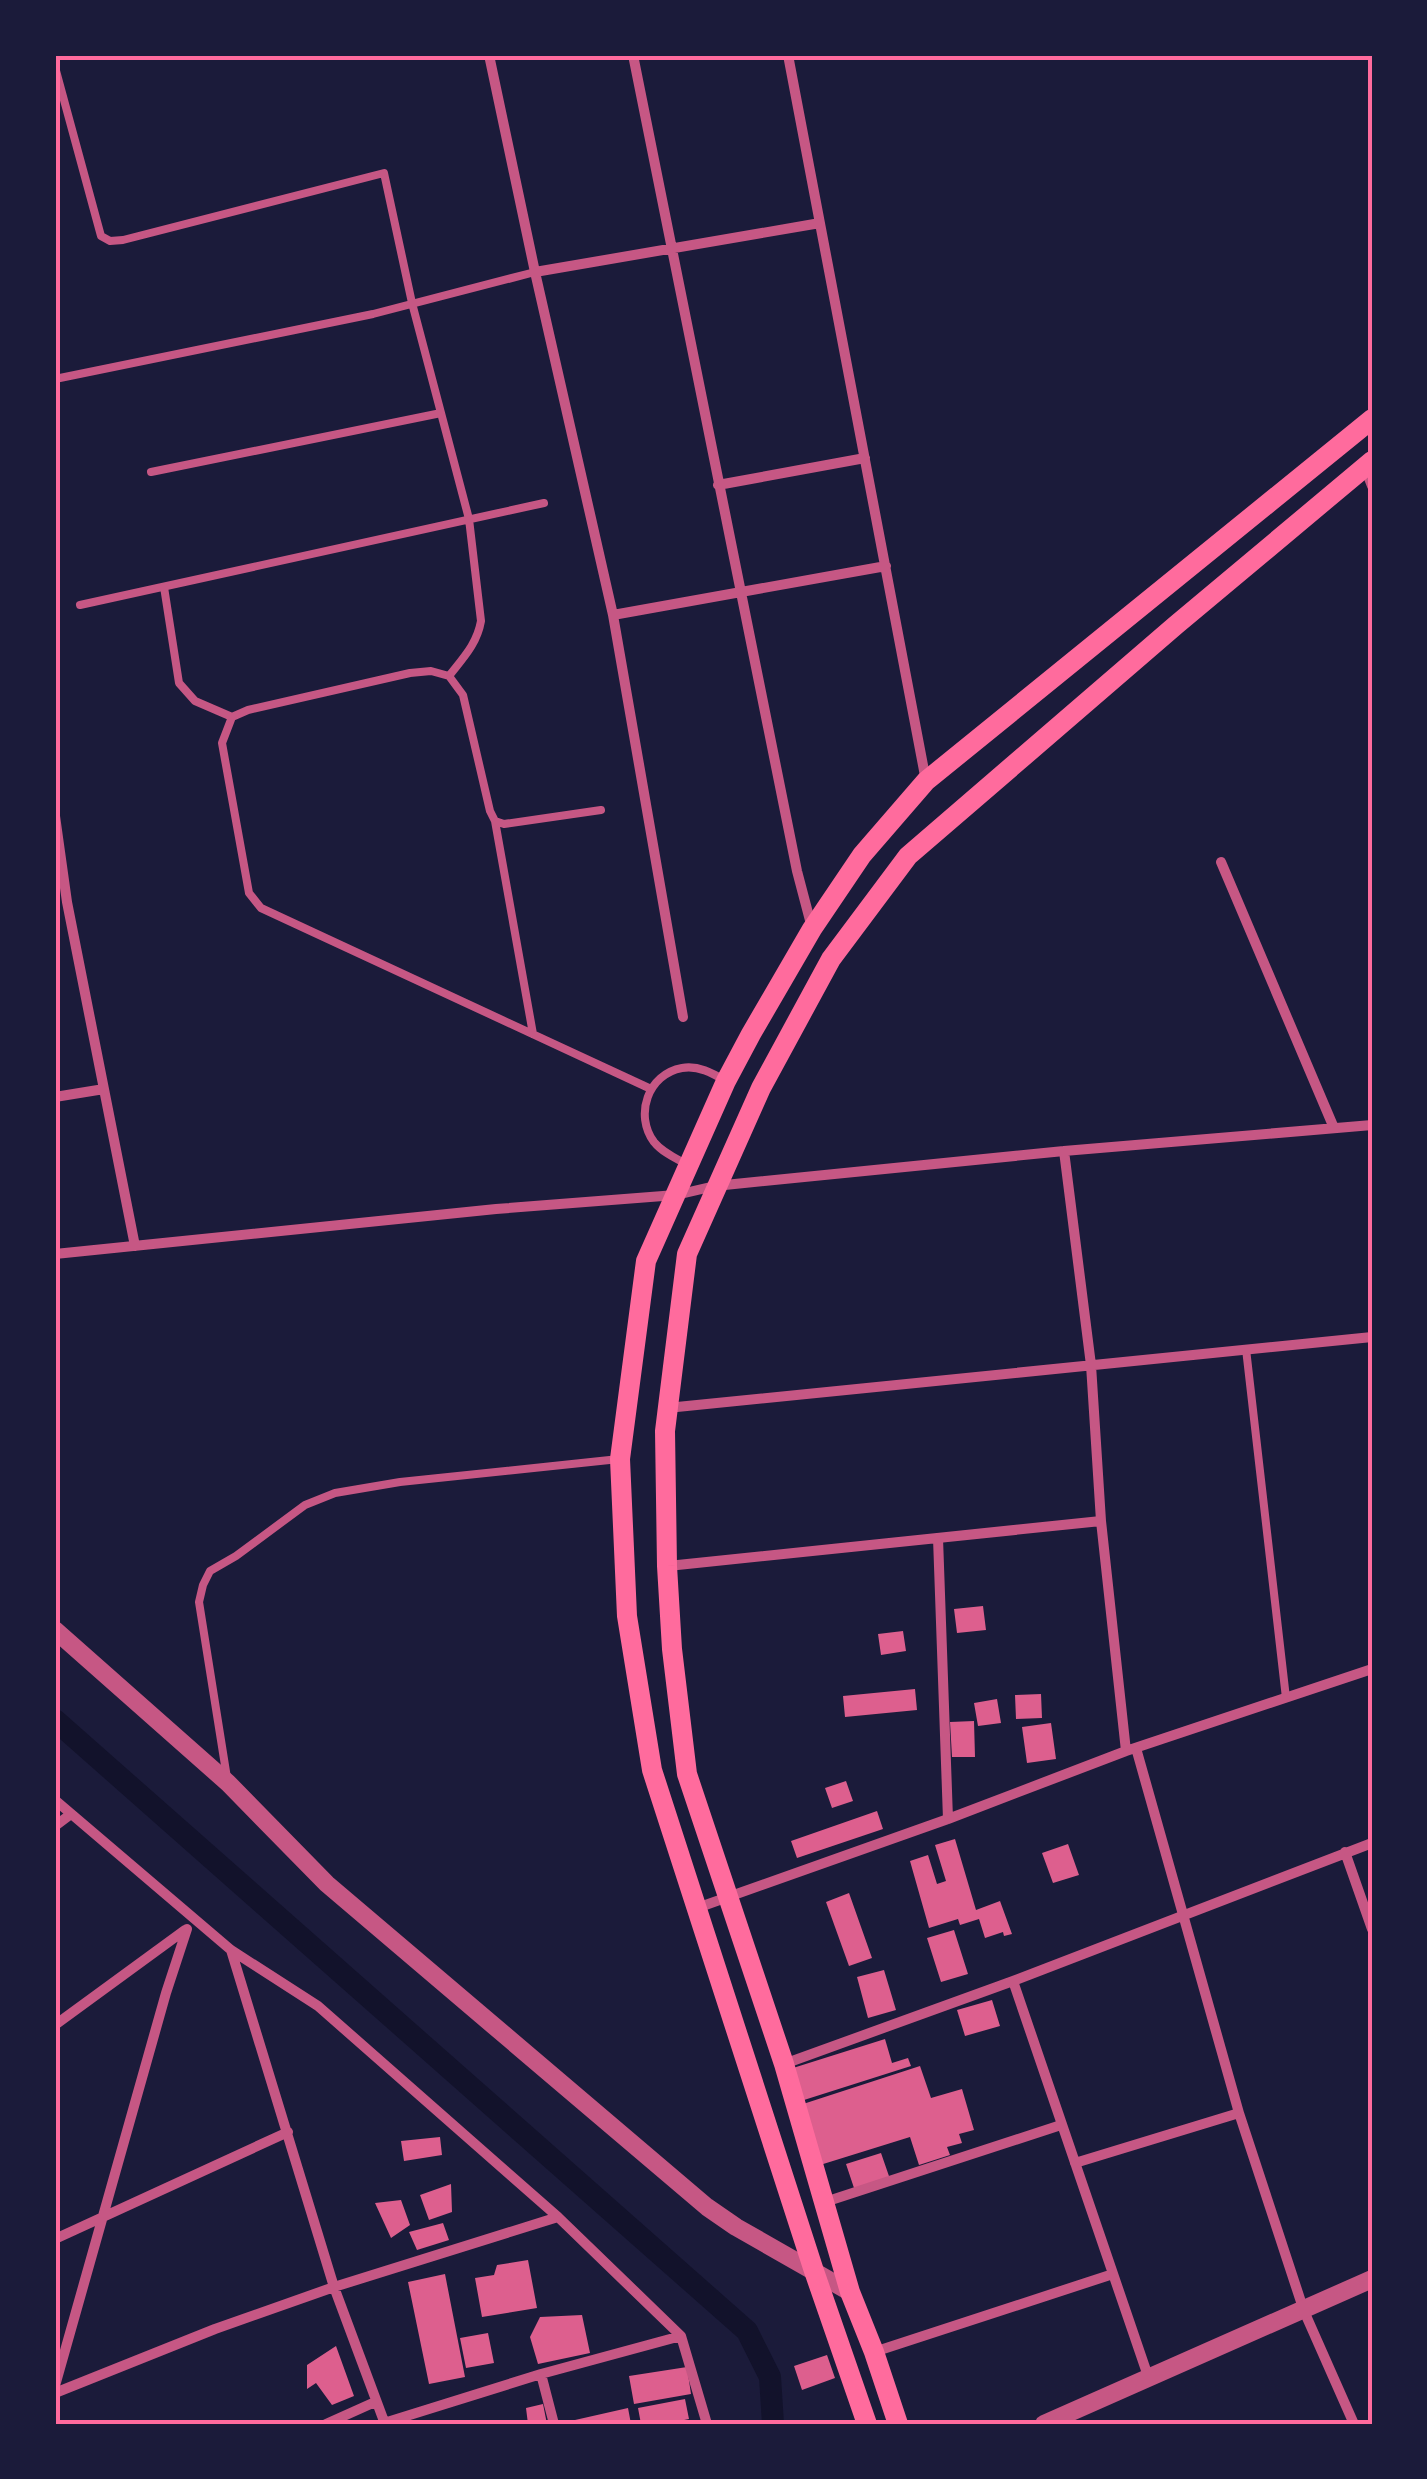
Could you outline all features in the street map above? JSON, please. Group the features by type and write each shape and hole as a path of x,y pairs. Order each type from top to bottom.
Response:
{"main road":[{"path":"867,2424 652,1770 627,1616 620,1459 646,1261 726,1081 812,929 862,854 926,781 1372,420"},
{"path":"898,2424 850,2292 784,2064 687,1774 672,1649 665,1432 687,1254 761,1088 831,959 908,856 1161,638 1370,471"}],"street":[{"path":"489,55 613,615 683,1017"},
{"path":"633,55 740,593 812,929"},
{"path":"788,55 926,781"},
{"path":"535,272 820,223"},
{"path":"718,484 865,458"},
{"path":"613,615 886,566"},
{"path":"55,816 61,903 135,1246"},
{"path":"1221,862 1334,1128"},
{"path":"55,1097 104,1089"},
{"path":"55,1254 476,1210 676,1195 715,1186 1064,1151 1372,1126"},
{"path":"1064,1151 1091,1365 1101,1520 1131,1749 1184,1915 1239,2114 1304,2310 1354,2424"},
{"path":"667,1408 1372,1337"},
{"path":"667,1566 1101,1520"},
{"path":"938,1538 948,1819"},
{"path":"55,1630 228,1783 326,1884 707,2206 736,2227 850,2292"},
{"path":"697,1908 1131,1749 1372,1670"},
{"path":"55,1800 231,1950 318,2006 558,2217 681,2336 707,2424"},
{"path":"55,1826 71,1814"},
{"path":"784,2064 1372,1844"},
{"path":"1345,1852 1372,1929"},
{"path":"55,2025 198,1921"},
{"path":"187,1928 55,2389 334,2286 558,2217"},
{"path":"231,1950 334,2286 384,2424 542,2374 681,2336"},
{"path":"1012,1981 1149,2378"},
{"path":"1075,2163 1239,2114"},
{"path":"825,2202 1061,2125"},
{"path":"55,2239 288,2132"},
{"path":"874,2352 1113,2274"},
{"path":"1044,2424 1372,2279"},
{"path":"542,2374 554,2424"},
{"path":"326,2424 375,2402"}],"lane":[{"path":"55,67 101,236 110,241 384,173 412,303 469,519 481,620 472,646 448,676"},
{"path":"55,379 373,314 535,272"},
{"path":"151,472 441,413"},
{"path":"80,605 544,503"},
{"path":"164,588 178,682 195,701 232,718"},
{"path":"534,1034 495,821 462,695 448,676 432,670 410,673 248,710 232,718 222,743 249,893 254,902 261,908 651,1089"},
{"path":"495,821 504,824 602,810"},
{"path":"688,1166 656,1145 648,1132 645,1103 651,1089 659,1079 682,1068 708,1071 726,1081"},
{"path":"1246,1349 1286,1698"},
{"path":"228,1783 199,1602 210,1571 305,1505 335,1493 400,1482 620,1459"}],"building":[{"path":"983,1606 986,1630 957,1633 954,1609"},
{"path":"903,1631 906,1651 881,1655 878,1634"},
{"path":"915,1689 917,1710 845,1717 843,1696"},
{"path":"1041,1694 1042,1718 1016,1719 1015,1695"},
{"path":"997,1699 1001,1723 978,1726 974,1703"},
{"path":"974,1721 975,1757 952,1757 950,1722"},
{"path":"1051,1723 1056,1759 1027,1763 1022,1727"},
{"path":"846,1781 853,1801 832,1808 825,1788"},
{"path":"877,1811 883,1829 797,1858 791,1841"},
{"path":"955,1839 976,1910 1000,1901 1012,1934 1004,1936 1003,1932 985,1938 979,1919 960,1925 958,1919 929,1928 910,1861 928,1855 937,1884 946,1881 935,1845"},
{"path":"1068,1844 1079,1875 1053,1883 1042,1853"},
{"path":"849,1893 872,1958 849,1966 826,1902"},
{"path":"954,1930 968,1974 941,1982 927,1938"},
{"path":"884,1970 896,2010 868,2018 857,1977"},
{"path":"992,2000 1000,2026 965,2036 957,2010"},
{"path":"885,2039 892,2063 908,2058 911,2066 804,2100 793,2068"},
{"path":"920,2066 931,2098 962,2089 974,2130 959,2134 962,2143 947,2147 950,2155 919,2165 910,2137 820,2165 800,2105"},
{"path":"440,2137 442,2155 404,2161 401,2141"},
{"path":"881,2153 890,2179 855,2191 846,2164"},
{"path":"451,2184 452,2212 429,2220 420,2195"},
{"path":"401,2200 410,2225 391,2238 375,2203"},
{"path":"443,2223 449,2240 417,2250 409,2232"},
{"path":"528,2260 537,2308 482,2317 475,2278 494,2275 497,2265"},
{"path":"445,2274 465,2377 429,2384 408,2282"},
{"path":"582,2315 590,2353 538,2364 530,2337 540,2317"},
{"path":"488,2333 494,2363 466,2368 460,2338"},
{"path":"336,2346 354,2396 332,2405 316,2383 307,2389 307,2365"},
{"path":"827,2355 835,2378 802,2390 794,2366"},
{"path":"687,2367 691,2394 634,2404 629,2376"},
{"path":"685,2399 689,2419 641,2424 638,2408"},
{"path":"543,2404 547,2424 528,2424 526,2408"},
{"path":"628,2408 631,2424 576,2424 575,2420"}],"waterway":[{"path":"55,1720 747,2331 770,2377 773,2424"}]}
